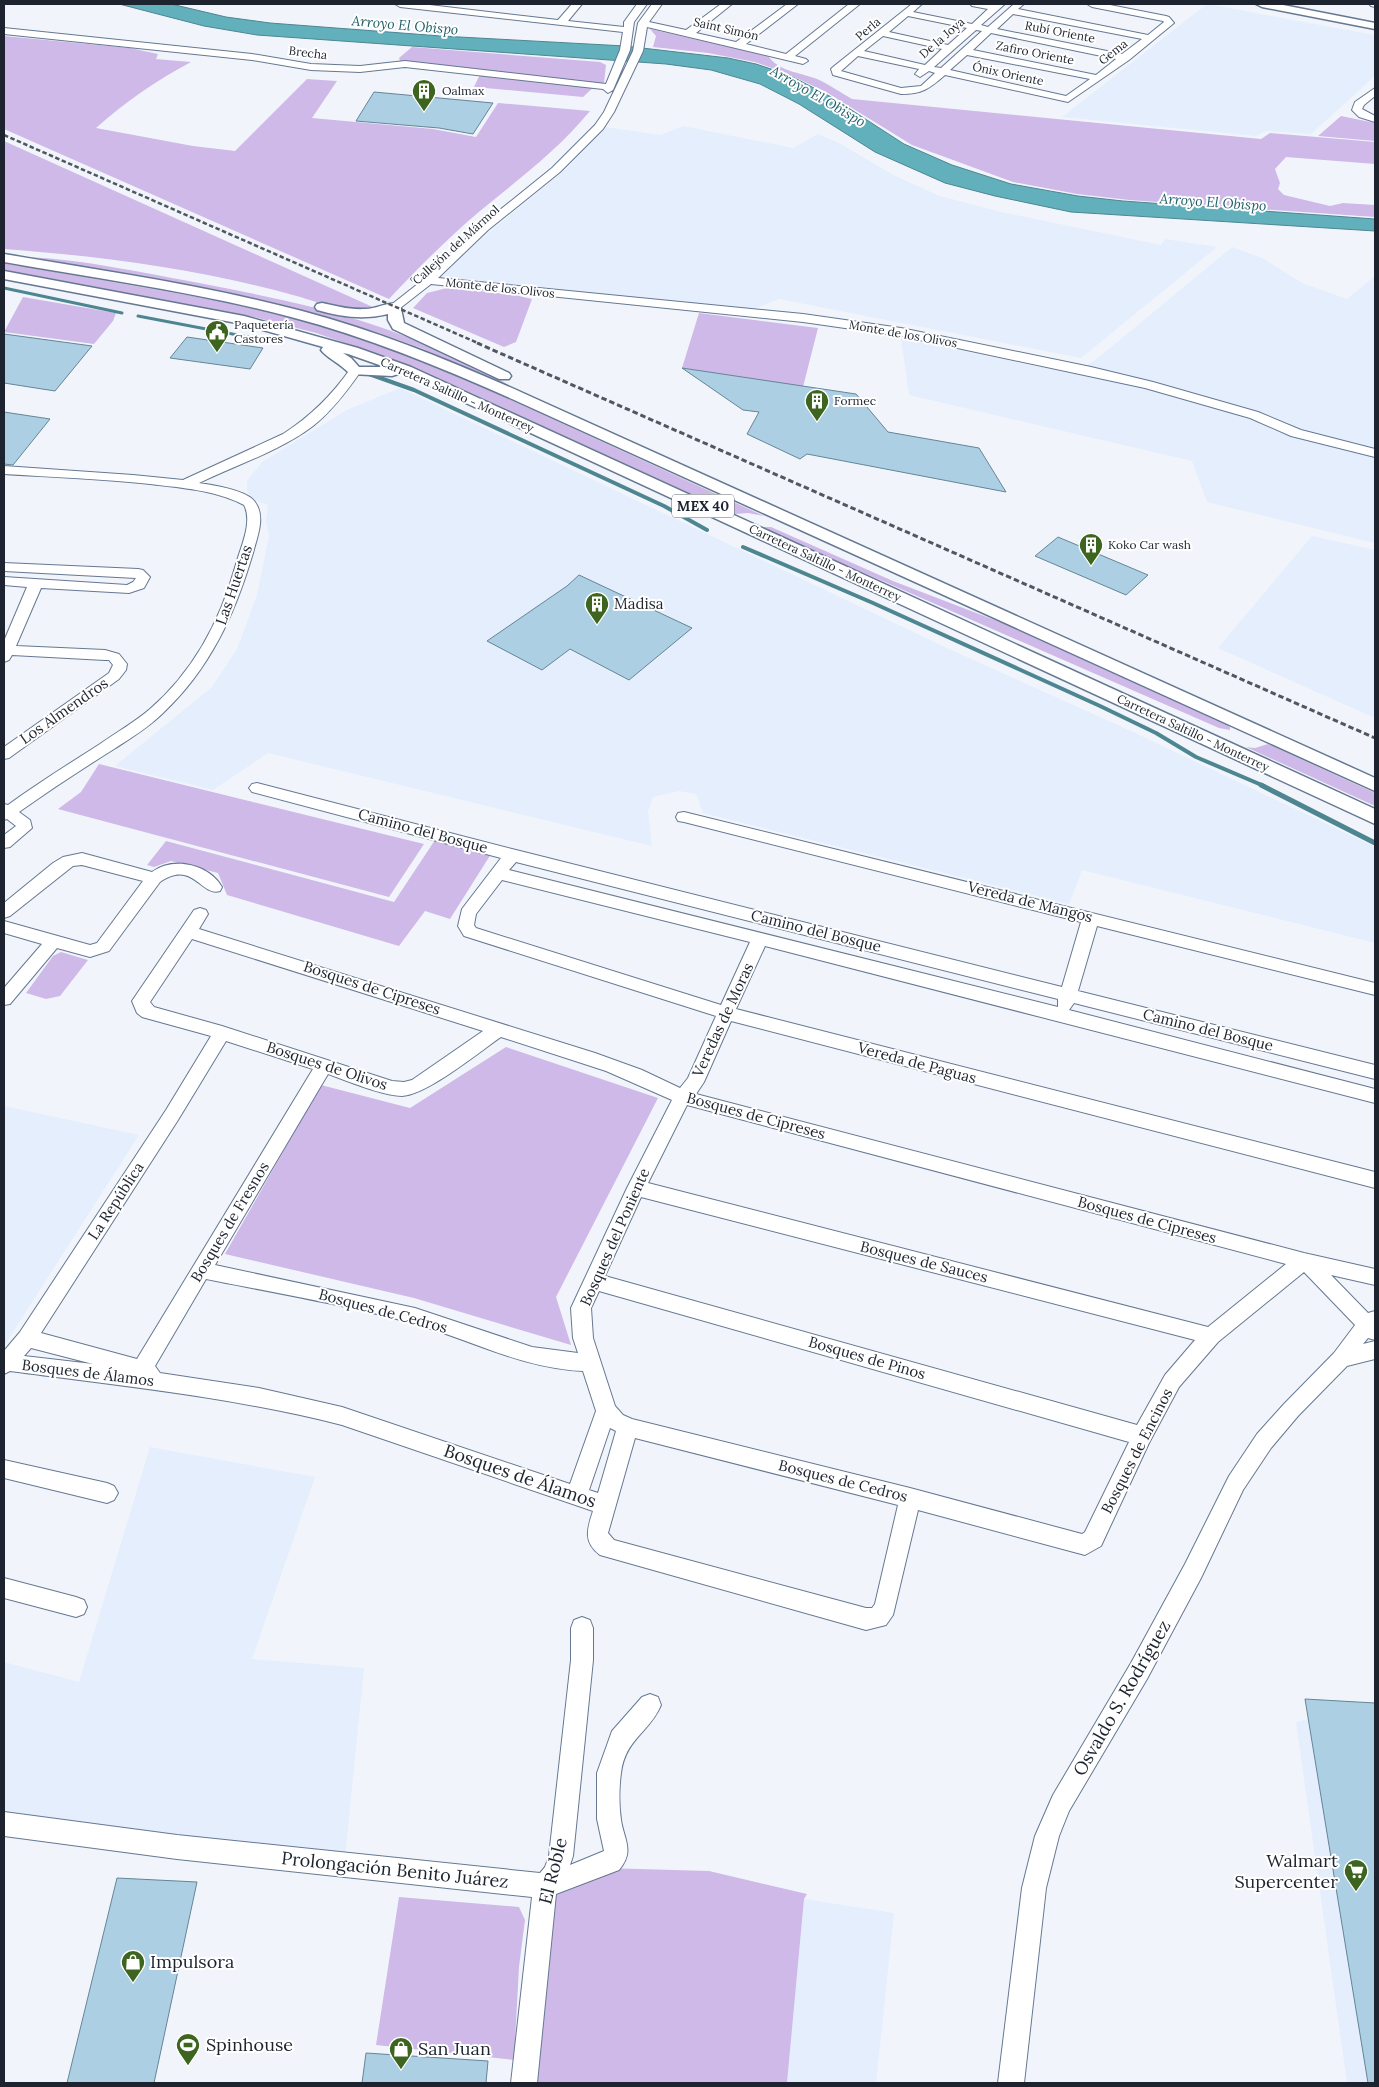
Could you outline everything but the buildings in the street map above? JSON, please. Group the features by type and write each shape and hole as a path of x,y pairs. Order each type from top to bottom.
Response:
{"main road":[{"path":"1262,4 1375,26"},
{"path":"1306,4 1375,16"},
{"path":"4,252 84,260 178,276 264,292 351,314 374,314 395,307 395,320 398,326 526,388 579,418 593,432"},
{"name":"Carretera Saltillo - Monterrey","path":"4,258 273,308 340,326 409,350 827,536 1015,623 1375,784"},
{"name":"Carretera Saltillo - Monterrey","path":"4,275 211,312 278,328 362,354 426,379 1375,817"},
{"path":"278,328 334,353 346,360 355,371 389,371 426,379"},
{"path":"742,525 755,522 771,524 892,578 1015,623"},
{"path":"1042,662 1100,683 1214,734 1244,741 1259,740 1264,735"}],"street":[{"path":"400,4 507,13 627,32"},
{"path":"561,23 577,4"},
{"name":"Callejón del Mármol","path":"533,184 587,126 598,111 625,50 627,32 632,16 642,4"},
{"path":"644,23 657,4"},
{"path":"689,33 727,4"},
{"path":"739,46 793,4"},
{"path":"788,57 855,4"},
{"name":"Perla","path":"901,91 837,73 836,70 917,4"},
{"path":"975,4 998,6"},
{"name":"Gema","path":"1068,98 1126,58 1169,23 1168,20 1092,4"},
{"name":"De la Joya","path":"901,91 998,6"},
{"path":"1016,7 1150,38"},
{"name":"De la Joya","path":"901,91 924,88 1016,7"},
{"name":"Rubí Oriente","path":"906,13 1126,58"},
{"name":"Callejón del Mármol","path":"395,307 408,295 422,287 423,279 533,184 575,152 599,127 609,112 638,51 644,23"},
{"name":"Saint Simón","path":"644,23 803,61"},
{"name":"Brecha","path":"4,31 252,57 311,67 360,69 405,64 610,82"},
{"path":"882,33 949,48"},
{"name":"Zafiro Oriente","path":"966,52 1098,78"},
{"name":"Ónix Oriente","path":"858,53 1068,98"},
{"path":"1375,91 1357,107 1359,113 1375,118"},
{"name":"Monte de los Olivos","path":"423,279 803,318 900,332 1092,371 1148,385 1254,415 1296,433 1375,453"},
{"path":"184,484 264,448 304,427 320,416 355,371"},
{"name":"Las Huertas","path":"4,470 184,484 235,494 249,502 254,512 252,529 236,589 210,648 197,668 156,712 5,812"},
{"path":"4,566 138,573 143,577 139,585 130,589 4,580"},
{"path":"5,652 36,583"},
{"name":"Los Almendros","path":"4,754 114,676 119,670 120,664 114,658 105,655 5,652"},
{"name":"Camino del Bosque","path":"256,788 1375,1072"},
{"path":"5,812 24,824 23,830 7,837"},
{"name":"Vereda de Mangos","path":"684,817 1375,989"},
{"path":"497,873 512,854"},
{"path":"4,912 69,861 82,859 154,878"},
{"path":"4,927 90,952 103,947 154,878 165,871 176,869 205,876 214,887"},
{"name":"Camino del Bosque","path":"497,873 1375,1096"},
{"name":"Vereda de Paguas","path":"497,873 468,913 466,926 470,932 478,936 726,1013 1375,1180"},
{"path":"188,932 200,914"},
{"path":"1062,1015 1091,917"},
{"name":"Bosques de Olivos","path":"188,932 141,1001 143,1008 148,1012 222,1033 392,1088 404,1089 418,1086 499,1029"},
{"name":"Bosques de Cipreses","path":"188,932 282,958 599,1061 657,1083 682,1097 1304,1261 1375,1277"},
{"name":"Veredas de Moras","path":"682,1097 695,1082 759,940"},
{"path":"4,999 53,942"},
{"name":"La República","path":"5,1363 27,1338 172,1115 222,1033"},
{"name":"Bosques de Fresnos","path":"139,1374 324,1066"},
{"name":"Bosques del Poniente","path":"606,1411 583,1338 580,1322 582,1308 636,1188 682,1097"},
{"name":"Bosques de Sauces","path":"636,1188 1211,1336"},
{"path":"1304,1261 1372,1326"},
{"name":"Bosques de Encinos","path":"1085,1545 1093,1539 1142,1436 1172,1380 1211,1336 1304,1261"},
{"name":"Bosques de Cedros","path":"202,1270 415,1316 532,1356 558,1361 592,1364"},
{"name":"Bosques de Pinos","path":"593,1280 1142,1436"},
{"name":"Osvaldo S. Rodríguez","path":"1011,2083 1034,1888 1046,1836 1061,1803 1148,1655 1194,1571 1236,1484 1264,1441 1291,1410 1372,1326"},
{"name":"Bosques de Álamos","path":"27,1338 170,1383 293,1404 342,1416 605,1505 597,1533 600,1542 608,1548 866,1619 878,1618 885,1608 910,1498"},
{"path":"1341,1359 1375,1350"},
{"name":"Bosques de Álamos","path":"5,1363 139,1374"},
{"path":"576,1496 606,1411"},
{"name":"Bosques de Cedros","path":"606,1411 616,1421 628,1427 910,1498 1085,1545"},
{"path":"605,1505 628,1427"},
{"path":"4,1469 107,1492"},
{"path":"4,1588 76,1607"},
{"name":"El Roble","path":"524,2083 545,1886 554,1875 561,1856 582,1660 582,1628"},
{"name":"Prolongación Benito Juárez","path":"4,1824 177,1847 545,1886 611,1862 615,1857 617,1848 609,1818 609,1774 620,1739 650,1705"}],"shaded area":[{"path":"1207,4 1375,35 1375,76 1311,134 1266,131 1256,136 1062,117"},
{"path":"650,29 768,56 778,65 826,83 852,99 1261,139 1270,133 1375,142 1375,164 1286,157 1275,169 1280,183 1278,189 1284,195 1330,206 1343,203 1375,205 1375,217 1129,200 1077,194 1013,182 912,145 826,92 786,73 755,62 708,53 653,47 656,36"},
{"path":"4,36 130,48 158,54 156,59 191,62 142,92 96,128 193,146 235,151 307,79 337,81 312,118 433,129 476,137 498,103 590,111 565,139 524,176 480,211 422,265 389,299 4,129"},
{"path":"412,47 600,62 606,65 604,83 598,83 583,97 474,87 482,70 400,61 399,58"},
{"path":"1341,116 1375,123 1375,141 1318,136"},
{"path":"683,126 793,148 818,134 839,143 895,176 940,196 1001,212 1161,245 1165,239 1217,247 1081,358 779,299 754,309 440,279 469,249 567,168 605,127 660,135"},
{"path":"4,141 375,308 366,310 345,309 258,286 149,265 76,255 4,249"},
{"path":"1232,247 1262,258 1302,283 1347,299 1375,276 1375,543 1207,502 1192,461 909,395 901,338 1074,374 1098,358"},
{"path":"29,257 132,270 262,296 352,318 437,350 499,379 517,391 421,348 379,333 280,304 212,289"},
{"path":"4,263 221,301 323,325 391,348 509,399 764,516 748,513 734,514 465,390 371,352 316,333 254,317 4,271"},
{"path":"447,288 510,294 532,299 516,342 504,347 413,308 427,293"},
{"path":"23,297 116,313 113,321 94,344 4,332"},
{"path":"699,313 818,328 803,387 682,368"},
{"name":"Madisa","path":"400,388 949,649 1131,731 1375,847 1375,943 1082,870 1069,904 703,813 696,794 679,791 653,797 648,811 652,846 268,753 213,790 115,766 212,687 237,649 257,595 269,536 266,521 268,505 251,499 247,490 247,481 262,462 347,410"},
{"path":"759,527 771,527 893,581 1005,624 1225,723 1230,727 1230,730 1219,728"},
{"path":"1312,536 1375,550 1375,718 1218,648"},
{"path":"1268,744 1375,793 1375,806 1246,747 1255,748"},
{"path":"99,764 424,844 389,897 58,809 81,792"},
{"path":"435,840 491,854 450,919 425,911 399,946 227,895 218,873 171,861 154,867 147,865 166,841 394,902"},
{"path":"61,952 88,960 60,996 46,999 26,993 53,956"},
{"path":"506,1047 658,1098 556,1297 571,1345 414,1298 225,1254 321,1085 410,1108"},
{"path":"4,1106 139,1135 4,1346"},
{"path":"150,1447 315,1477 252,1659 364,1668 345,1857 78,1831 4,1817 4,1662 79,1682"},
{"name":"Walmart Supercenter","path":"1375,1703 1375,2083 1347,2083 1296,1722"},
{"path":"568,1867 709,1871 807,1894 804,1899 787,2083 528,2083 547,1891"},
{"path":"399,1897 519,1907 525,1920 519,1967 514,2060 376,2045"},
{"path":"804,1899 894,1913 876,2083 787,2083"}],"water":[{"name":"Arroyo El Obispo","path":"119,4 171,4 226,17 270,23 441,36 625,46 728,58 756,64 789,75 833,98 904,144 952,165 1011,184 1078,196 1123,201 1375,219 1375,231 1071,212 995,196 945,183 875,152 799,104 760,84 711,70 666,64 257,35 204,26"}],"waterway":[{"path":"4,288 122,313"},
{"path":"138,316 259,339"},
{"path":"369,374 414,390 664,506 707,530"},
{"path":"743,547 873,603 1100,706 1156,733 1196,757 1264,786"},
{"path":"1261,785 1375,843"}],"railway":[{"path":"4,135 480,344"},
{"path":"477,343 1375,738"}],"place":[{"name":"Oalmax","path":"424,112"},
{"name":"Paquetería Castores","path":"217,353"},
{"name":"Formec","path":"817,422"},
{"name":"Koko Car wash","path":"1091,566"},
{"name":"Madisa","path":"597,625"},
{"name":"Walmart Supercenter","path":"1356,1892"},
{"name":"Impulsora","path":"133,1983"},
{"name":"Spinhouse","path":"188,2066"},
{"name":"San Juan","path":"401,2070"}]}
